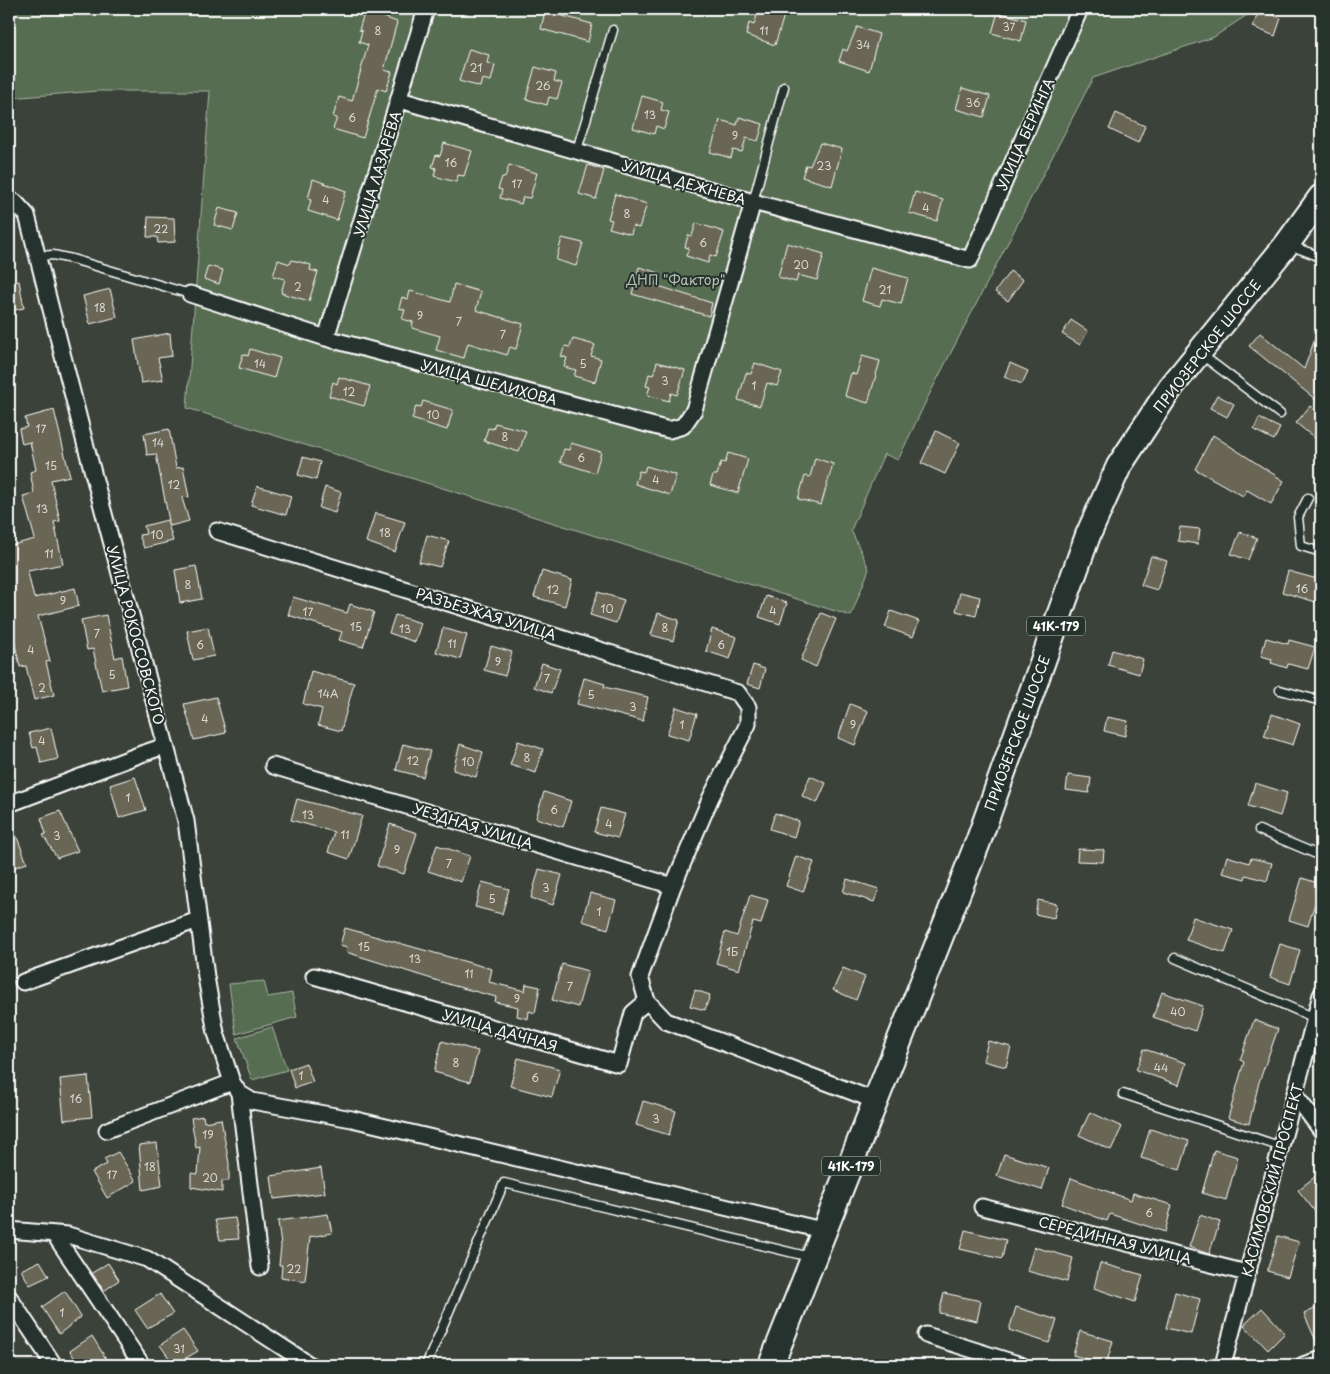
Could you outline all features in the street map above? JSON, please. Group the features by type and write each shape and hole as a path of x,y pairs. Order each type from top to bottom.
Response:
{"main road":[{"name":"ПРИОЗЕРСКОЕ ШОССЕ","path":"826,1231 978,842 1088,535 1120,466 1171,387 1287,244 1321,197"},
{"name":"41К-179","path":"771,1365 826,1231"}],"street":[{"name":"УЛИЦА ЛАЗАРЕВА","path":"326,338 400,100 426,9"},
{"name":"УЛИЦА БЕРИНГА","path":"970,260 1080,9"},
{"name":"УЛИЦА ДЕЖНЕВА","path":"400,100 753,202 970,260"},
{"name":"УЛИЦА РОКОССОВСКОГО","path":"9,201 15,202 27,215 186,822 198,920 216,1033 235,1088 260,1267"},
{"name":"УЛИЦА ШЕЛИХОВА","path":"190,294 326,338 669,430 682,426 694,410 753,202"},
{"name":"РАЗЪЕЗЖАЯ УЛИЦА","path":"217,531 738,693 748,708 748,724 711,796 673,886"},
{"path":"10,800 165,746"},
{"name":"УЕЗДНАЯ УЛИЦА","path":"273,766 673,886"},
{"path":"673,886 640,977 647,1001 666,1021 876,1101"},
{"path":"24,982 198,920"},
{"name":"УЛИЦА ДАЧНАЯ","path":"314,976 619,1064 633,1013 647,1001"},
{"name":"КАСИМОВСКИЙ ПРОСПЕКТ","path":"1223,1365 1282,1148 1321,994"},
{"path":"107,1130 235,1088 252,1101 352,1119 826,1231"},
{"path":"1295,1095 1321,1130"},
{"name":"СЕРЕДИННАЯ УЛИЦА","path":"982,1207 1247,1273"},
{"path":"9,1230 68,1235 147,1259 306,1364"},
{"path":"54,1234 142,1365"},
{"path":"9,1297 54,1365"},
{"path":"926,1335 1020,1365"},
{"path":"1303,1365 1321,1359"}],"lane":[{"path":"577,150 613,30"},
{"path":"753,202 784,87"},
{"path":"1287,244 1321,257"},
{"path":"38,256 53,255 72,259 190,294"},
{"path":"1198,352 1280,414"},
{"path":"1308,498 1298,517 1301,546 1321,552"},
{"path":"1280,690 1321,701"},
{"path":"1259,830 1321,856"},
{"path":"1175,958 1315,1018"},
{"path":"1123,1094 1282,1148"},
{"path":"426,1365 504,1183 815,1258"}],"green space":[{"name":"ДНП \"Фактор\"","path":"9,9 1256,9 1214,37 1093,78 928,397 898,460 884,454 851,530 869,569 851,616 187,408 210,91 97,91 9,98"},
{"path":"264,981 268,997 292,993 297,1017 236,1034 229,984"},
{"path":"272,1027 287,1070 252,1080 237,1038"}],"building":[{"path":"761,9 786,9 775,45 746,35 749,23 754,25 758,12 760,13"},
{"path":"365,10 397,22 384,70 392,72 386,91 378,88 363,138 333,129 337,118 333,117 339,97 352,101 368,45 359,42 362,31 359,30"},
{"path":"1259,10 1281,18 1275,36 1253,27"},
{"path":"545,11 592,24 588,42 541,29"},
{"path":"998,12 1026,20 1021,41 992,33"},
{"path":"857,27 879,34 869,71 839,61 843,49 847,51"},
{"path":"469,49 489,55 487,63 495,65 491,81 482,79 480,87 459,81"},
{"path":"535,67 556,73 554,81 562,83 557,99 549,97 547,105 526,99"},
{"path":"962,88 990,96 984,117 956,109"},
{"path":"642,96 663,102 661,110 669,112 664,129 656,126 654,134 633,128"},
{"path":"1116,113 1145,126 1138,143 1109,129"},
{"path":"739,117 763,124 758,141 746,138 742,152 733,150 731,158 710,152 720,120 737,125"},
{"path":"444,143 472,151 464,176 458,175 456,182 434,176 436,168 432,167 436,155 440,156"},
{"path":"820,143 842,149 832,186 802,177 806,165 810,166"},
{"path":"509,165 537,173 530,198 523,197 521,204 500,198 502,190 498,189 502,177 505,178"},
{"path":"588,165 604,170 596,199 579,194"},
{"path":"313,179 346,191 337,220 308,211 311,200 308,199"},
{"path":"915,192 943,200 937,221 909,213"},
{"path":"615,194 647,204 639,228 633,226 631,234 609,228 612,220 608,219"},
{"path":"219,208 238,213 233,230 214,225"},
{"path":"148,217 174,218 175,242 158,243 157,237 147,237"},
{"path":"696,223 724,232 716,257 710,255 708,263 686,256 689,248 685,247 688,235 692,236"},
{"path":"562,238 583,243 576,266 556,260"},
{"path":"787,243 824,254 817,280 798,275 796,282 778,277"},
{"path":"278,260 290,264 292,260 311,265 310,270 318,272 309,301 281,293 285,279 273,276"},
{"path":"208,266 223,270 219,284 204,279"},
{"path":"639,267 659,273 655,285 712,303 709,316 632,294"},
{"path":"871,268 908,278 901,304 882,299 880,306 862,301"},
{"path":"1010,271 1023,280 1008,301 995,292"},
{"path":"19,281 24,308 9,311 9,283"},
{"path":"454,284 481,292 476,310 523,324 516,349 510,347 507,355 468,343 464,358 436,350 440,336 412,328 413,322 402,319 405,310 399,308 402,297 408,299 410,291 450,302"},
{"path":"110,289 117,317 90,324 83,296"},
{"path":"1071,320 1088,331 1080,345 1062,334"},
{"path":"1320,325 1321,382 1315,399 1249,346 1260,333 1304,369"},
{"path":"170,333 172,356 158,358 163,380 141,383 134,340"},
{"path":"573,339 595,345 591,356 601,359 595,382 574,376 576,370 564,367 567,358 561,356 565,346 570,347"},
{"path":"250,349 280,358 274,378 239,368 243,354 248,356"},
{"path":"862,356 880,361 868,403 845,396 851,373 856,375"},
{"path":"657,362 685,370 677,395 671,393 669,401 647,395 650,387 646,386 649,374 653,375"},
{"path":"755,363 782,372 777,386 767,383 760,406 738,400 746,373 751,374"},
{"path":"1010,363 1028,371 1022,384 1004,377"},
{"path":"339,377 370,386 364,406 329,396 333,382 337,384"},
{"path":"1217,395 1234,404 1227,417 1210,408"},
{"path":"423,401 453,410 447,430 412,419 416,406 421,407"},
{"path":"1310,406 1321,414 1321,443 1296,423"},
{"path":"54,410 70,476 51,480 60,521 54,522 63,564 28,571 28,573 34,598 75,588 79,606 38,616 50,661 46,662 54,695 34,700 26,666 20,667 9,617 9,546 35,539 23,496 34,493 30,472 36,470 30,442 22,444 19,429 27,427 25,418"},
{"path":"1259,418 1280,428 1274,440 1254,430"},
{"path":"495,423 526,431 519,452 484,441 488,428 493,429"},
{"path":"169,429 176,468 183,467 189,497 182,498 189,521 170,526 156,454 147,455 144,434"},
{"path":"936,431 960,443 945,474 921,463"},
{"path":"1213,435 1284,481 1271,504 1247,490 1243,496 1195,469"},
{"path":"571,443 601,452 595,473 560,462 564,449 569,450"},
{"path":"728,453 748,459 738,493 710,485 713,475 717,475 721,462 725,463"},
{"path":"303,457 320,462 316,480 298,475"},
{"path":"815,458 833,464 821,505 798,499 805,476 810,477"},
{"path":"646,466 676,475 670,495 635,484 639,471 644,472"},
{"path":"257,486 291,496 286,515 251,505"},
{"path":"325,487 341,492 335,513 319,508"},
{"path":"375,513 405,522 395,552 366,542"},
{"path":"167,520 173,541 144,548 139,535 146,534 144,526"},
{"path":"1180,527 1200,529 1198,544 1178,541"},
{"path":"1240,532 1257,538 1248,560 1231,554"},
{"path":"427,535 449,541 440,567 419,562"},
{"path":"1151,556 1167,561 1157,590 1141,585"},
{"path":"196,566 202,599 180,603 175,570"},
{"path":"542,571 572,580 565,606 534,597"},
{"path":"1288,571 1321,580 1316,602 1282,592"},
{"path":"598,592 624,600 616,623 590,615"},
{"path":"960,592 980,597 976,616 956,611"},
{"path":"766,596 787,603 780,624 759,617"},
{"path":"293,597 347,613 350,604 374,612 363,647 339,640 342,632 288,615"},
{"path":"891,611 919,621 913,637 885,627"},
{"path":"658,613 679,620 673,641 651,635"},
{"path":"821,613 836,619 816,667 801,660"},
{"path":"106,615 115,658 122,656 127,686 102,691 93,649 87,650 81,620"},
{"path":"395,615 421,623 415,642 389,633"},
{"path":"208,627 214,656 193,660 187,631"},
{"path":"443,628 467,635 460,659 436,652"},
{"path":"712,629 737,637 730,659 706,651"},
{"path":"1266,638 1288,644 1289,640 1315,647 1308,669 1288,664 1287,668 1271,663 1272,659 1261,656"},
{"path":"491,646 512,652 505,676 484,670"},
{"path":"1112,650 1143,659 1139,674 1108,665"},
{"path":"542,663 560,669 551,693 534,687"},
{"path":"753,665 765,669 760,688 747,684"},
{"path":"311,671 354,683 341,731 318,725 322,709 303,704"},
{"path":"584,678 605,684 604,687 648,697 643,721 577,704"},
{"path":"216,697 226,733 194,740 184,704"},
{"path":"850,704 868,711 855,745 838,738"},
{"path":"676,707 697,714 689,740 667,734"},
{"path":"1272,714 1300,724 1293,745 1264,736"},
{"path":"1107,717 1128,721 1125,736 1104,731"},
{"path":"51,728 58,759 41,763 37,747 33,748 29,733"},
{"path":"518,741 543,749 536,773 510,765"},
{"path":"403,744 430,751 423,777 396,770"},
{"path":"460,744 483,752 476,777 453,770"},
{"path":"1068,775 1091,778 1089,793 1066,790"},
{"path":"810,776 826,783 817,803 802,796"},
{"path":"135,777 146,810 119,818 110,785"},
{"path":"1255,783 1287,793 1280,816 1248,806"},
{"path":"544,792 571,801 563,827 536,818"},
{"path":"297,799 362,816 349,859 328,852 334,832 291,820"},
{"path":"601,808 625,814 618,838 594,832"},
{"path":"60,811 78,851 57,858 43,835 46,834 41,818"},
{"path":"775,813 799,821 794,837 770,829"},
{"path":"9,817 27,863 9,869"},
{"path":"390,824 417,833 404,874 377,866"},
{"path":"437,845 470,856 461,882 428,871"},
{"path":"1078,849 1104,850 1103,862 1077,861"},
{"path":"796,856 814,862 803,892 786,886"},
{"path":"1227,856 1249,863 1251,858 1272,863 1267,881 1246,875 1245,879 1222,873"},
{"path":"539,869 562,875 553,905 531,898"},
{"path":"1302,878 1321,884 1308,926 1289,920"},
{"path":"847,879 879,889 874,902 843,892"},
{"path":"482,882 509,889 502,914 475,907"},
{"path":"590,893 616,900 608,929 582,921"},
{"path":"750,895 768,900 761,924 753,922 739,970 716,963 725,932 737,936"},
{"path":"1038,900 1057,904 1054,918 1035,914"},
{"path":"1193,917 1233,930 1225,953 1186,940"},
{"path":"345,928 492,969 489,982 525,991 526,984 540,987 535,1013 529,1011 528,1019 517,1016 518,1007 495,1002 496,997 346,952 347,947 340,945"},
{"path":"1280,944 1300,950 1290,984 1270,977"},
{"path":"562,964 588,971 578,1007 552,1000"},
{"path":"843,968 865,977 856,1000 833,990"},
{"path":"695,990 710,995 705,1010 690,1006"},
{"path":"1162,992 1203,1006 1195,1031 1153,1017"},
{"path":"1254,1020 1278,1029 1259,1082 1249,1124 1228,1118 1244,1062 1240,1060"},
{"path":"442,1041 478,1051 470,1082 434,1072"},
{"path":"988,1041 1011,1047 1006,1067 983,1061"},
{"path":"1144,1049 1186,1063 1179,1085 1136,1070"},
{"path":"518,1058 560,1069 552,1097 510,1086"},
{"path":"306,1063 313,1082 295,1088 289,1069"},
{"path":"88,1076 92,1117 64,1120 60,1079"},
{"path":"643,1101 676,1111 669,1135 636,1125"},
{"path":"1090,1112 1122,1127 1111,1150 1079,1135"},
{"path":"203,1116 204,1122 221,1119 229,1163 229,1181 222,1181 222,1192 191,1187 191,1173 198,1174 200,1147 196,1148 191,1118"},
{"path":"1150,1129 1189,1141 1180,1170 1141,1158"},
{"path":"157,1143 162,1186 143,1190 139,1145"},
{"path":"1214,1150 1238,1157 1226,1200 1202,1193"},
{"path":"118,1152 136,1181 107,1198 92,1172 107,1164 104,1159"},
{"path":"1004,1154 1049,1168 1042,1190 997,1176"},
{"path":"321,1168 325,1193 274,1199 271,1176"},
{"path":"1321,1172 1321,1219 1298,1190"},
{"path":"1071,1178 1131,1200 1133,1193 1172,1205 1165,1232 1110,1214 1107,1221 1062,1204"},
{"path":"328,1214 332,1233 310,1237 305,1281 281,1277 282,1265 279,1265 281,1246 278,1221"},
{"path":"1200,1215 1220,1222 1209,1254 1189,1247"},
{"path":"235,1218 239,1239 220,1240 215,1220"},
{"path":"965,1230 1006,1240 1002,1259 960,1249"},
{"path":"1278,1236 1299,1242 1288,1277 1267,1271"},
{"path":"1034,1247 1073,1258 1067,1282 1027,1271"},
{"path":"40,1261 49,1276 30,1285 21,1270"},
{"path":"108,1263 119,1280 104,1291 92,1273"},
{"path":"1100,1263 1143,1275 1135,1302 1094,1288"},
{"path":"65,1291 81,1317 59,1334 42,1307"},
{"path":"1175,1292 1200,1299 1191,1334 1166,1328"},
{"path":"944,1293 981,1301 977,1321 939,1313"},
{"path":"160,1294 173,1314 147,1328 135,1310"},
{"path":"1321,1306 1321,1350 1320,1350 1304,1314"},
{"path":"1016,1307 1057,1320 1049,1343 1009,1330"},
{"path":"1262,1308 1285,1333 1268,1350 1244,1325"},
{"path":"183,1330 198,1351 174,1365 160,1345"},
{"path":"1080,1331 1113,1341 1106,1365 1073,1355"},
{"path":"92,1336 110,1365 79,1365 70,1351"}]}
